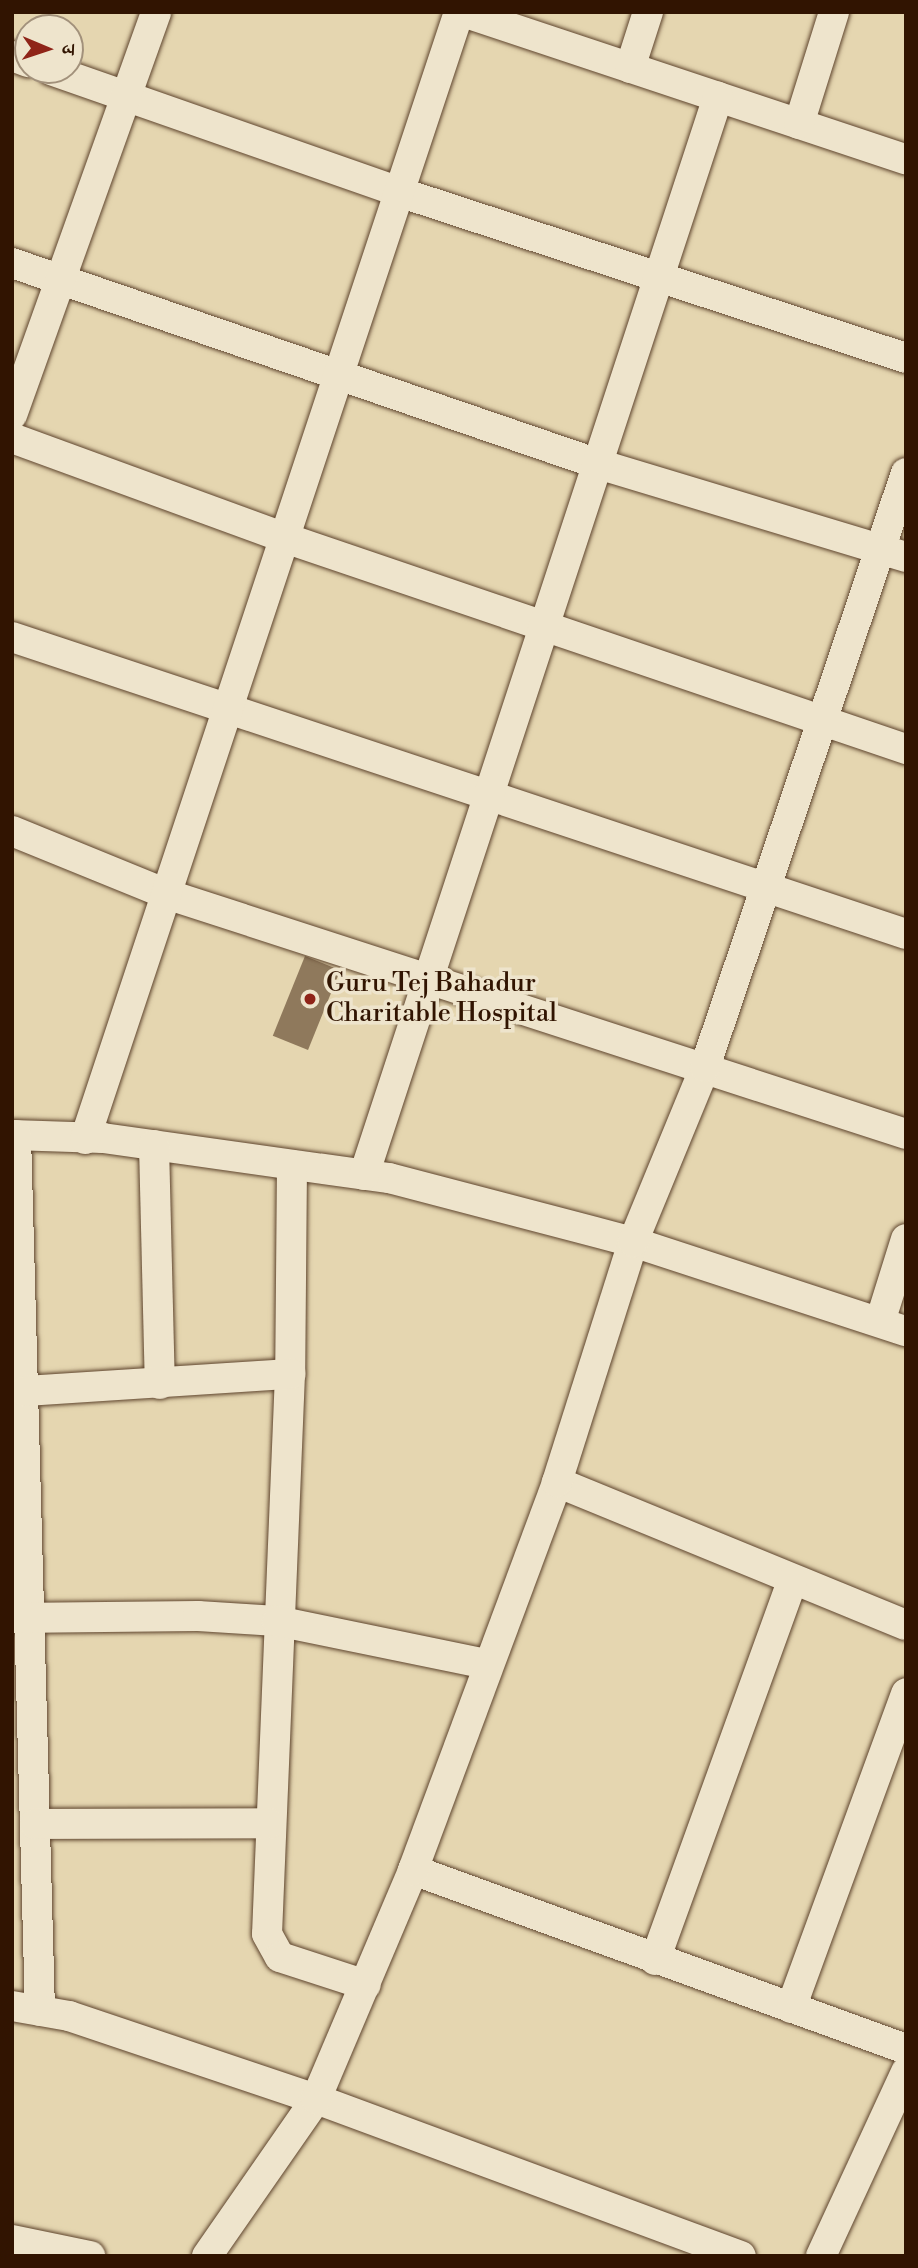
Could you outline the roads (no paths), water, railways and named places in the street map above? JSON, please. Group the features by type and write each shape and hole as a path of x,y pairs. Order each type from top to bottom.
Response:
{"street":[{"path":"12,415 63,280 156,12"},
{"path":"85,1139 461,12 906,159"},
{"path":"630,68 648,12"},
{"path":"799,124 834,12"},
{"path":"84,81 399,192 906,358"},
{"path":"364,1175 718,97"},
{"path":"12,263 598,464 906,557"},
{"path":"12,438 285,538 906,748"},
{"path":"207,2256 316,2099 412,1870 486,1664 556,1482 633,1242 705,1068 765,884 824,721 878,548 906,473"},
{"path":"12,637 229,707 489,796 765,884 906,934"},
{"path":"12,831 166,894 906,1134"},
{"path":"741,2256 316,2099 69,2016 26,2009 35,1824 21,1618 24,1391 14,1135 154,1145 364,1175 633,1242 893,1327 906,1240"},
{"path":"154,1145 160,1384"},
{"path":"292,1165 290,1374 265,1912 272,1947 280,1957 366,1985"},
{"path":"24,1391 290,1374"},
{"path":"556,1482 792,1581 906,1625"},
{"path":"655,1960 792,1581"},
{"path":"21,1618 198,1616 277,1621 486,1664"},
{"path":"791,2008 906,1693"},
{"path":"35,1824 269,1822"},
{"path":"412,1870 906,2049"},
{"path":"821,2256 906,2072"},
{"path":"12,2240 90,2256"}],"place":[{"name":"Guru Tej Bahadur Charitable Hospital","path":"310,999"}]}
